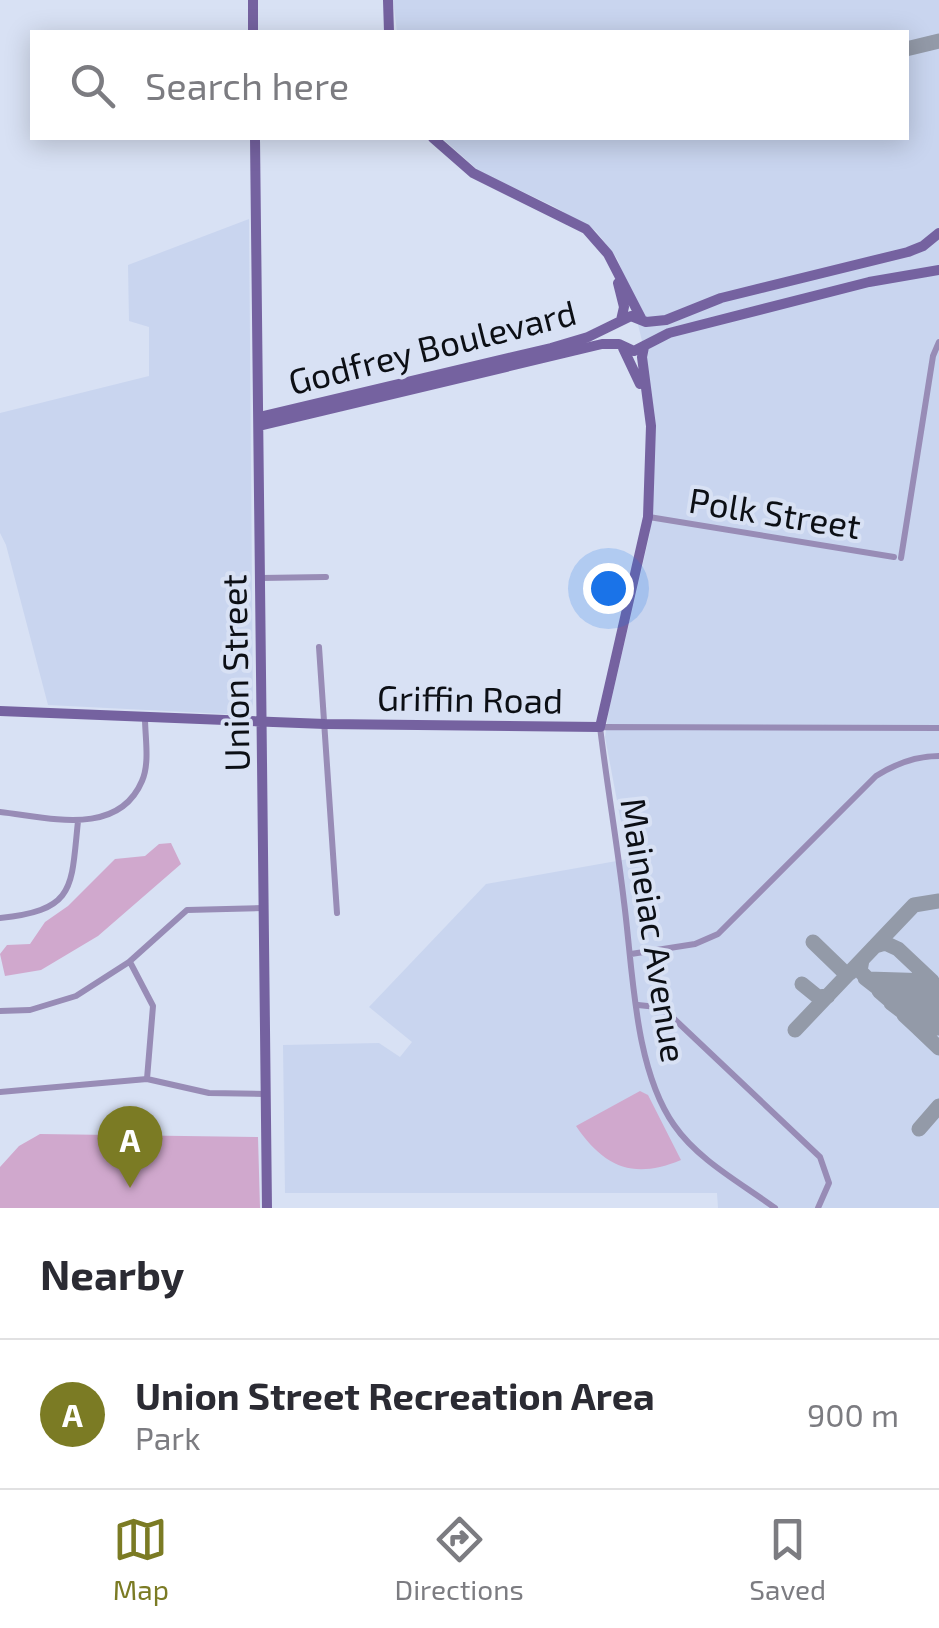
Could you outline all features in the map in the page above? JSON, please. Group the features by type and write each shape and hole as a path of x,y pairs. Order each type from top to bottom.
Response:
{"street":[{"path":"253,0 253,30"},
{"path":"388,0 388,30"},
{"name":"Union Street","path":"254,140 267,1208"},
{"path":"435,140 473,173 586,229 608,254 650,330 642,356 652,464 648,516 600,726"},
{"path":"619,322 631,316 666,320 721,298 908,252 923,246 939,232"},
{"path":"608,254 622,296 615,334 648,398"},
{"path":"621,346 634,351 669,333 869,282 939,270"},
{"name":"Godfrey Boulevard","path":"259,421 551,348 619,322"},
{"name":"Polk Street","path":"648,516 897,557 939,342"},
{"name":"Godfrey Boulevard","path":"259,421 602,344 621,346"},
{"path":"261,578 326,576"},
{"path":"318,647 338,913"},
{"name":"Griffin Road","path":"0,711 325,724 939,728"},
{"path":"0,812 78,821 95,820 116,811 143,781 146,718"},
{"name":"Maineiac Avenue","path":"600,726 638,1006 657,1096 675,1127 700,1154 775,1208"},
{"path":"631,954 694,944 718,934 876,776 890,767 939,756"},
{"path":"0,918 38,914 56,902 72,880 78,821"},
{"path":"0,1011 30,1010 76,996 130,962 187,910 264,908"},
{"path":"130,962 153,1006 146,1079"},
{"path":"638,1006 657,1007 668,1014 820,1157 829,1183 818,1208"},
{"path":"0,1092 146,1079 209,1093 268,1094"}],"shaded area":[{"path":"393,0 939,0 939,1208 718,1208 717,1193 285,1193 283,1045 379,1043 400,1057 412,1042 369,1007 486,884 628,859 605,737 650,533 644,349 631,296 618,260 596,231 479,171 444,140 909,140 909,30 397,30"},
{"path":"249,219 253,711 245,715 48,705 0,533 0,413 149,376 149,327 129,321 128,265"},
{"path":"171,843 181,864 98,936 41,970 5,976 0,954 7,945 30,944 45,922 68,906 115,859 145,856 159,844"},
{"path":"640,1091 648,1095 681,1160 648,1169 621,1166 597,1151 576,1126"},
{"path":"40,1134 258,1137 260,1208 0,1208 0,1167 19,1146"}],"taxiway":[{"path":"909,48 939,41"},
{"path":"795,1030 914,905 939,901"},
{"path":"813,942 850,973"},
{"path":"875,946 885,943 898,949 932,981"},
{"path":"862,960 860,971 868,979 932,981"},
{"path":"865,978 883,992 939,991"},
{"path":"802,984 818,997 828,996"},
{"path":"879,991 894,1004 939,1004"},
{"path":"891,1003 908,1016 939,1015"},
{"path":"904,1015 918,1028 939,1028"},
{"path":"918,1028 939,1048"},
{"path":"919,1129 939,1106"}],"place":[{"name":"Union Street Recreation Area","path":"130,1188"}]}
